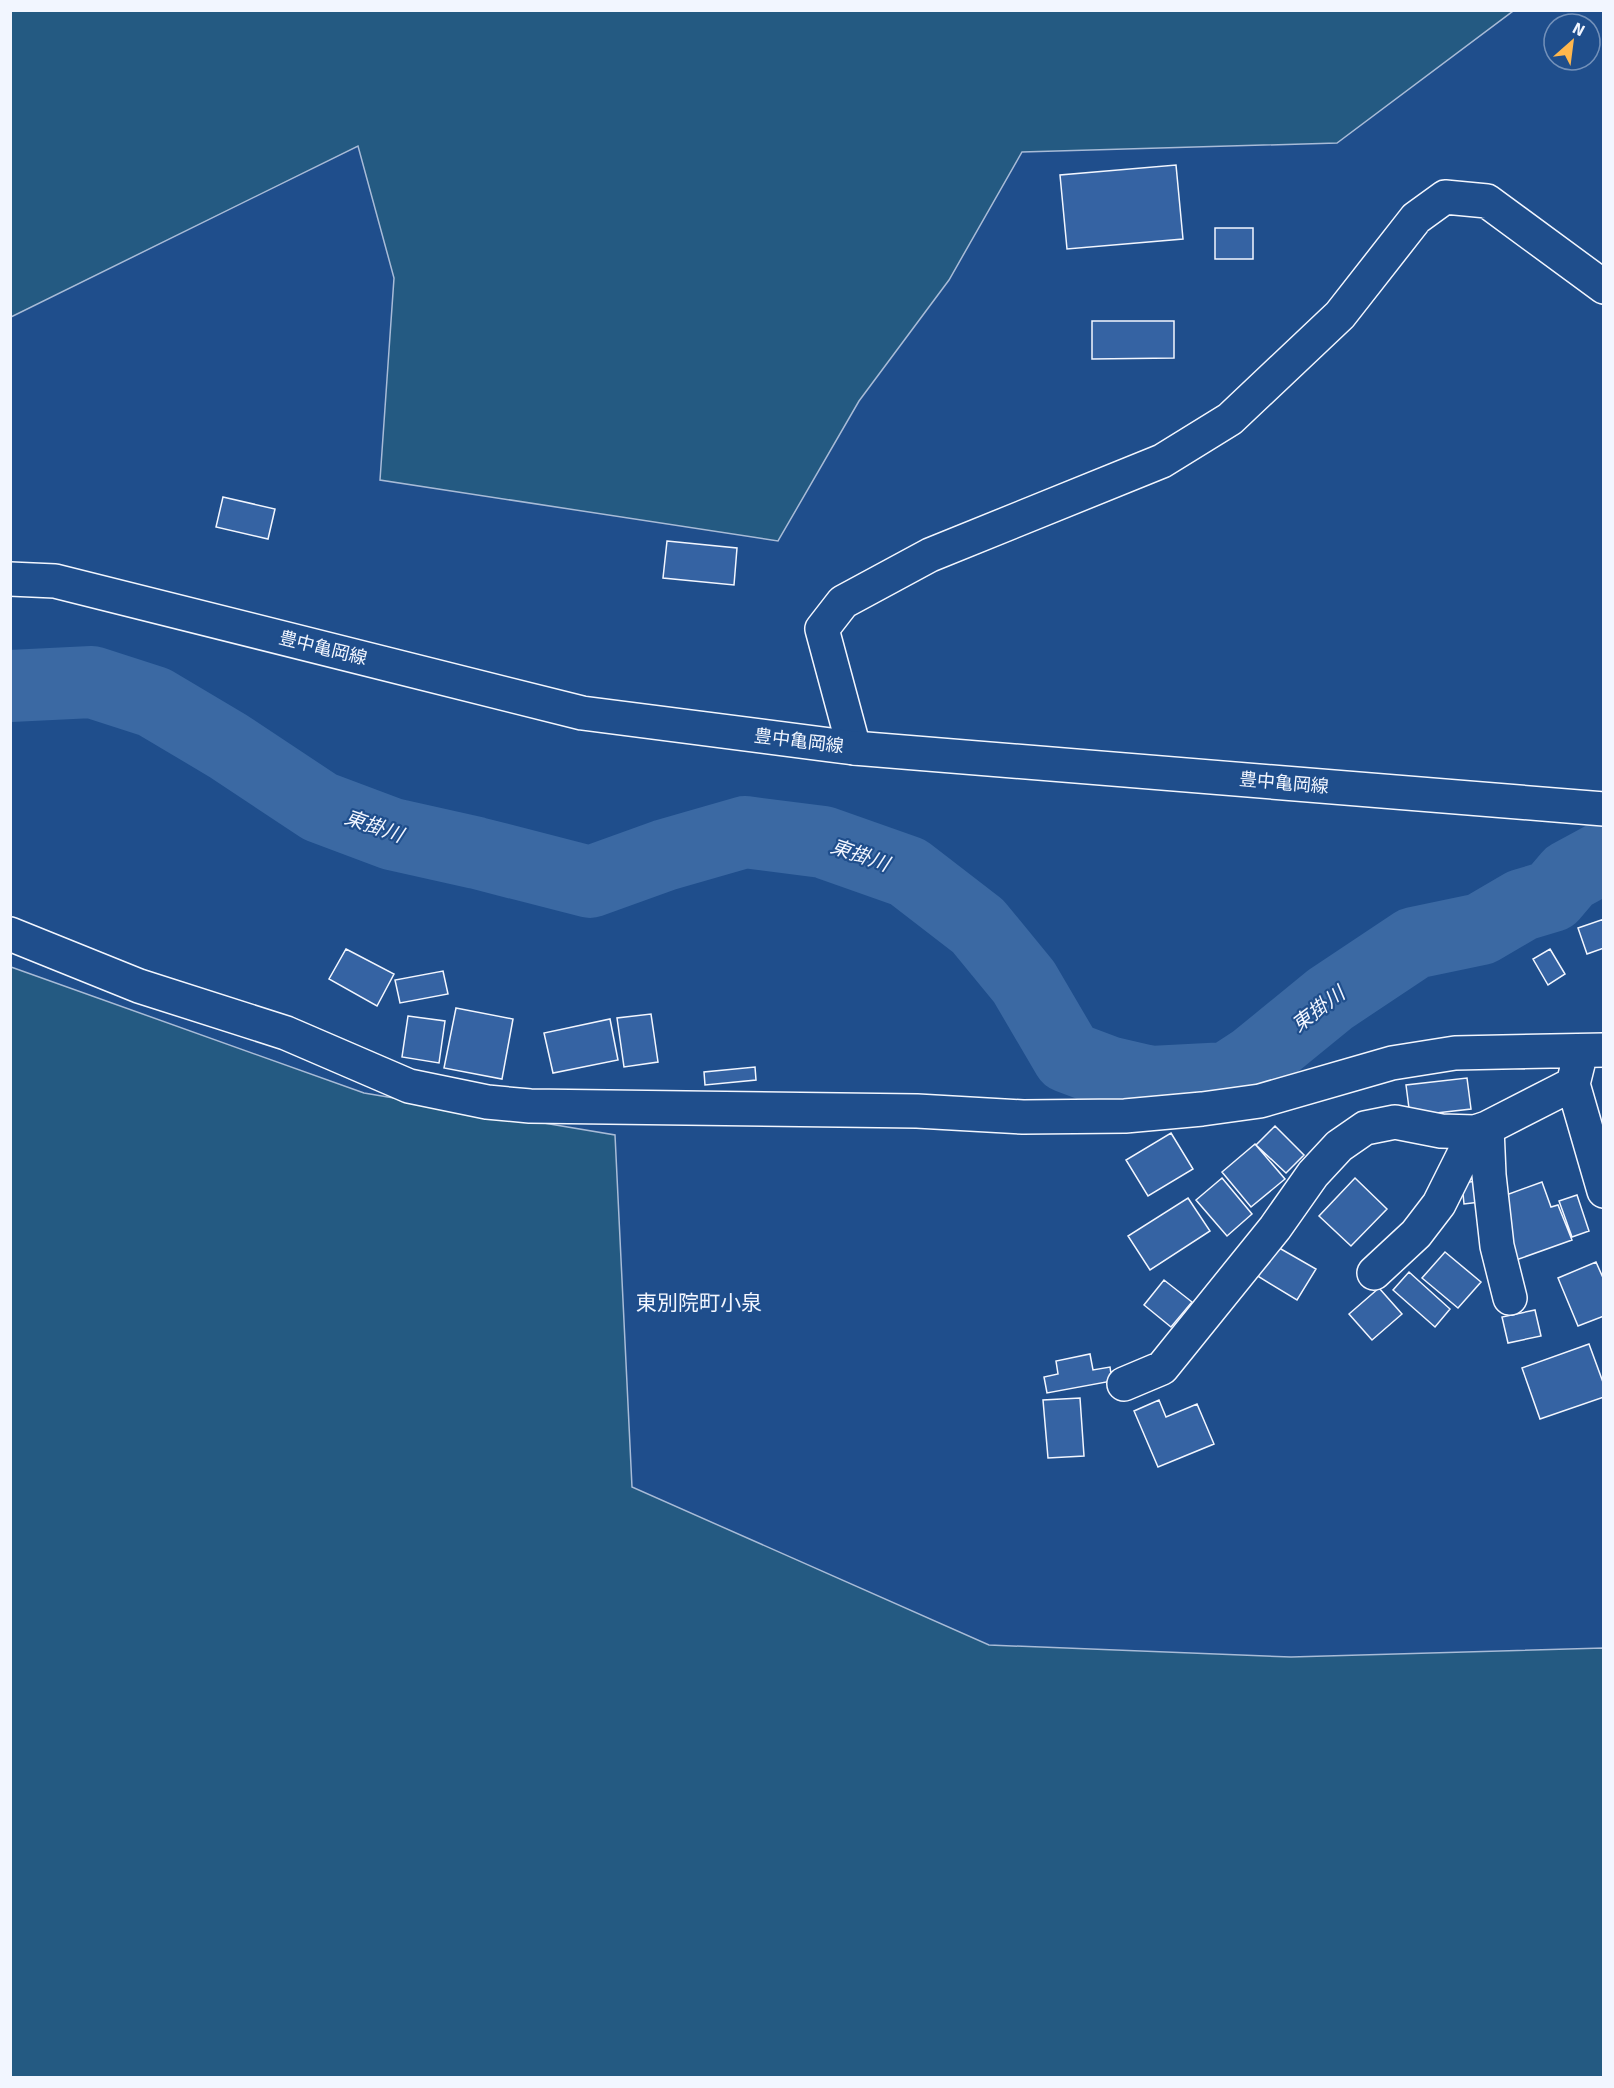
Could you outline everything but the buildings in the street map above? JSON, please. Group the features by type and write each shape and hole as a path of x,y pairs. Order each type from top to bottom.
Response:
{"street":[{"path":"854,748 822,629 843,602 930,555 1162,461 1230,419 1341,315 1416,218 1445,197 1487,201 1604,287"},
{"name":"豊中亀岡線","path":"10,579 55,581 582,713 854,748 1592,808"},
{"path":"10,934 139,986 286,1034 410,1086 487,1102 530,1106 917,1112 1023,1117 1125,1116 1260,1101 1392,1063 1455,1053 1592,1051"},
{"path":"1124,1384 1162,1368 1275,1228 1313,1174 1339,1146 1365,1128 1395,1122 1441,1131 1481,1130 1502,1122 1573,1084 1592,1051"},
{"path":"1573,1084 1604,1191"},
{"path":"1374,1273 1416,1234 1439,1204 1481,1130"},
{"path":"1481,1130 1497,1246 1510,1298"}],"shaded area":[{"path":"11,10 1513,11 1337,143 1022,152 949,280 859,401 778,541 380,480 394,278 358,146 11,317"},
{"path":"11,967 364,1093 615,1135 632,1487 989,1645 1291,1657 1603,1648 1603,2077 11,2078"}],"waterway":[{"name":"東掛川","path":"10,686 92,682 154,702 228,746 320,807 392,834 590,882 665,855 745,832 823,842 908,872 978,926 1024,982 1068,1057 1108,1072 1151,1082 1228,1078 1254,1061 1330,999 1414,943 1481,929 1522,905 1552,896 1569,876 1604,857"}],"district":[{"name":"東別院町小泉","path":"699,1303"}]}
